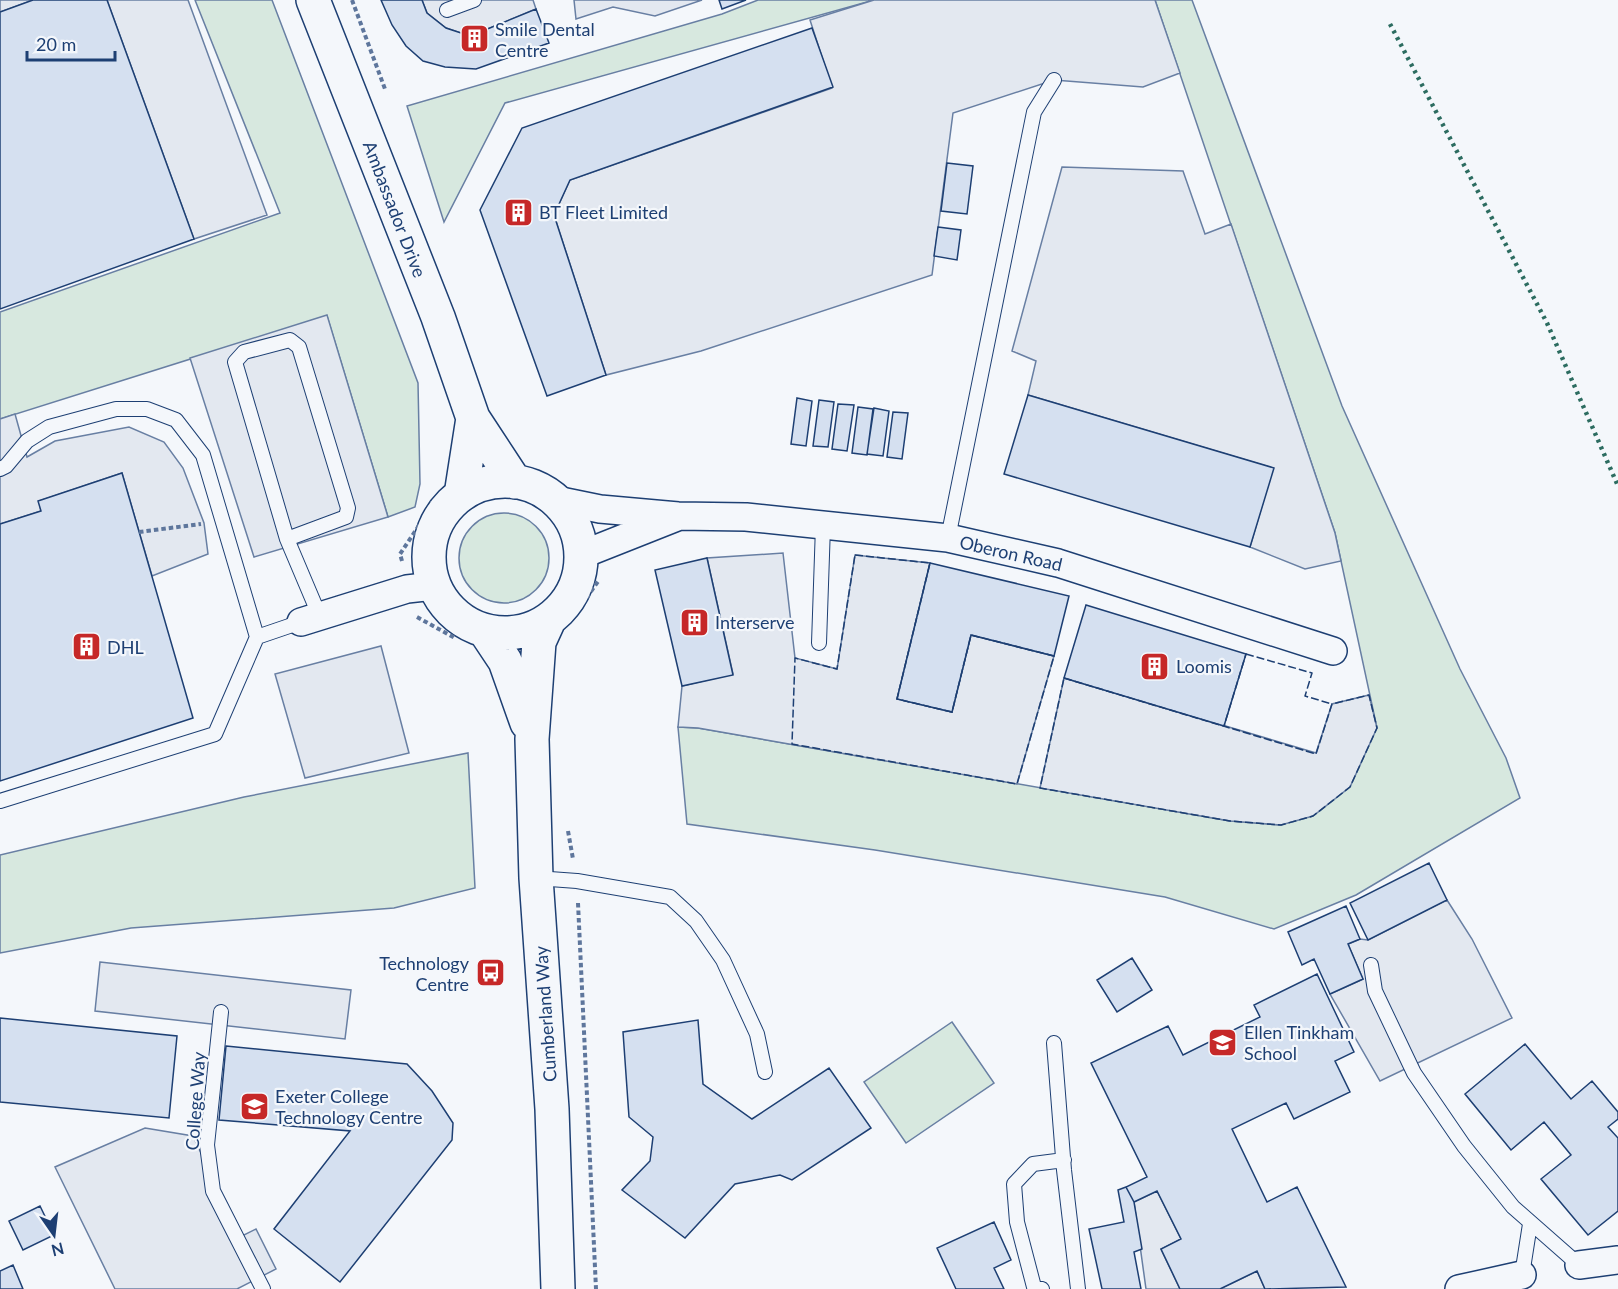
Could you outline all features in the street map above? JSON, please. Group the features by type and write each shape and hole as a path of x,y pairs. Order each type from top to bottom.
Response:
{"main road":[{"name":"Ambassador Drive","path":"313,0 438,318 473,418 515,482"},
{"name":"Ambassador Drive","path":"447,494 473,418"},
{"path":"496,482 515,482 544,491 556,500 569,516 592,564 567,601 561,618 529,630 505,634 485,631 460,619 448,607 420,587 434,531 444,511 447,494 496,482"},
{"name":"Cumberland Way","path":"558,1289 552,1109 536,878 532,739 539,642 561,618"},
{"name":"Cumberland Way","path":"485,631 505,661 532,739"}],"street":[{"name":"Oberon Road","path":"556,500 600,509 678,516 746,517 948,538 1058,563 1333,651"},
{"name":"Oberon Road","path":"592,564 678,516"},
{"path":"310,619 420,587"},
{"path":"1579,1265 1618,1260"},
{"path":"1459,1289 1522,1275"}],"lane":[{"path":"447,10 474,0"},
{"path":"948,538 1034,112 1054,80"},
{"path":"256,637 310,619 236,362 244,352 290,340 299,347 348,508 346,517 287,539"},
{"path":"0,469 6,466 27,441 49,427 116,409 147,409 176,420 203,455 256,637 215,734 0,801"},
{"path":"819,643 823,526"},
{"path":"536,878 577,881 670,897 696,921 723,960 757,1034 765,1072"},
{"path":"1371,965 1375,991 1414,1074 1464,1146 1530,1224 1579,1265"},
{"name":"College Way","path":"221,1012 207,1146 213,1191 263,1289"},
{"path":"1054,1043 1078,1289"},
{"path":"1042,1289 1034,1287 1031,1276 1017,1222 1014,1184 1033,1164 1064,1160"},
{"path":"1522,1275 1530,1224"}],"path":[{"path":"352,0 385,90"},
{"path":"420,587 400,554 424,518 447,494"},
{"path":"561,618 592,564"}],"shaded area":[{"path":"0,0 33,0 0,12"},
{"path":"107,0 188,0 267,215 194,239"},
{"path":"195,0 272,0 418,383 420,484 415,507 388,517 327,316 0,419 0,312 280,213"},
{"path":"422,0 533,0 536,9 485,30 464,34 446,28 427,13"},
{"path":"574,0 702,0 655,16 613,7 576,19"},
{"path":"758,0 874,0 505,103 444,222 407,106 722,14"},
{"path":"874,0 1155,0 1180,73 1143,87 1054,80 953,113 932,275 701,351 606,375 554,215 570,180 832,88 810,20"},
{"path":"1155,0 1192,0 1342,406 1460,669 1506,758 1520,798 1356,895 1274,929 1165,897 875,850 687,824 678,727 698,728 1230,821 1281,825 1377,728 1335,533"},
{"path":"1062,167 1183,171 1205,234 1231,224 1335,533 1341,561 1305,569 1250,547 1273,468 1028,395 1036,361 1012,351"},
{"path":"327,315 388,517 254,557 190,358"},
{"path":"15,414 27,457 55,441 129,427 164,442 183,468 204,523 208,554 152,576 122,473 39,501 41,511 0,524 0,419"},
{"path":"504,513 521,517 536,526 545,541 549,558 545,575 536,590 521,599 504,603 487,599 472,590 463,575 459,558 463,541 472,526 487,517"},
{"path":"783,553 795,658 837,669 855,555 930,563 897,699 952,712 971,635 1054,656 1017,784 698,728 678,727 682,686 733,674 707,558"},
{"path":"381,646 409,753 305,778 275,674"},
{"path":"1064,678 1316,753 1332,704 1369,695 1377,728 1350,787 1313,816 1281,825 1230,821 1040,788"},
{"path":"468,753 475,888 394,908 131,928 0,953 0,855 244,797"},
{"path":"1447,900 1472,939 1512,1018 1380,1081 1330,994 1363,979 1348,944 1360,939 1368,940"},
{"path":"100,962 351,990 345,1039 95,1011"},
{"path":"952,1022 994,1083 906,1143 864,1082"},
{"path":"145,1128 193,1136 240,1237 256,1229 276,1269 237,1289 115,1289 55,1167"},
{"path":"1157,1191 1181,1239 1161,1249 1180,1289 1146,1289 1134,1202"},
{"path":"1257,1271 1265,1289 1220,1289"}],"building":[{"path":"33,0 107,0 194,239 0,309 0,12"},
{"name":"Smile Dental Centre","path":"381,0 422,0 427,13 446,28 464,34 485,30 536,9 549,43 476,69 445,67 423,61 406,46 392,25"},
{"path":"719,0 746,0 722,9"},
{"name":"BT Fleet Limited","path":"812,28 833,87 570,180 554,215 606,375 547,396 480,210 522,128"},
{"path":"947,163 973,166 967,214 941,211"},
{"path":"938,227 961,230 957,260 934,256"},
{"path":"1028,395 1274,468 1250,547 1004,474"},
{"path":"797,398 812,401 806,446 791,444"},
{"path":"819,400 834,402 828,447 813,446"},
{"path":"838,404 854,405 847,451 832,449"},
{"path":"858,407 873,409 867,455 852,453"},
{"path":"874,408 889,411 883,456 867,454"},
{"path":"893,412 908,413 902,459 887,457"},
{"name":"DHL","path":"122,473 193,718 0,781 0,524 41,511 38,501"},
{"name":"Interserve","path":"707,558 733,675 682,686 655,570"},
{"path":"930,563 1069,596 1054,656 971,635 952,712 897,699"},
{"name":"Loomis","path":"1086,605 1246,654 1224,726 1064,678"},
{"path":"1429,863 1447,900 1368,940 1350,903"},
{"path":"1346,906 1360,939 1348,944 1363,979 1330,994 1314,959 1302,965 1288,932"},
{"path":"1132,958 1152,990 1117,1012 1097,980"},
{"path":"1317,974 1354,1052 1335,1061 1350,1092 1294,1119 1286,1103 1232,1129 1267,1202 1297,1187 1346,1287 1265,1289 1257,1271 1220,1289 1180,1289 1161,1249 1181,1239 1157,1191 1134,1202 1126,1187 1147,1177 1091,1063 1168,1026 1183,1055 1260,1017 1254,1005"},
{"path":"0,1018 177,1036 169,1118 0,1102"},
{"path":"698,1020 703,1084 752,1119 829,1068 871,1128 792,1180 780,1175 735,1184 685,1238 622,1190 650,1161 653,1137 629,1117 623,1032"},
{"path":"1525,1044 1571,1099 1592,1081 1618,1112 1618,1119 1608,1127 1618,1138 1618,1211 1588,1235 1541,1179 1571,1155 1544,1122 1511,1150 1465,1094"},
{"path":"226,1046 407,1064 432,1091 453,1123 452,1140 340,1282 274,1229 350,1131 219,1120"},
{"path":"1126,1187 1134,1202 1142,1249 1134,1252 1141,1289 1102,1289 1089,1229 1124,1222 1118,1190"},
{"path":"40,1206 54,1235 23,1250 9,1221"},
{"path":"994,1222 1011,1260 994,1268 1004,1289 956,1289 937,1248"},
{"path":"13,1265 23,1289 0,1289 0,1271"}],"hedge":[{"path":"1390,24 1547,323 1618,486"}],"fence":[{"path":"855,555 930,563 897,699 952,712 971,635 1054,656 1017,784 792,744 795,658 837,669 855,555"},
{"path":"1246,654 1312,673 1305,696 1332,704 1316,754 1224,726 1246,654"},
{"path":"1064,678 1316,754 1332,704 1369,695 1377,728 1350,787 1313,816 1281,825 1230,821 1040,788 1064,678"}],"place":[{"name":"Smile Dental Centre","path":"474,39"},
{"name":"BT Fleet Limited","path":"518,212"},
{"name":"Interserve","path":"694,622"},
{"name":"DHL","path":"86,647"},
{"name":"Loomis","path":"1155,666"},
{"name":"Technology Centre","path":"490,973"},
{"name":"Ellen Tinkham School","path":"1223,1042"},
{"name":"Exeter College Technology Centre","path":"254,1106"}]}
